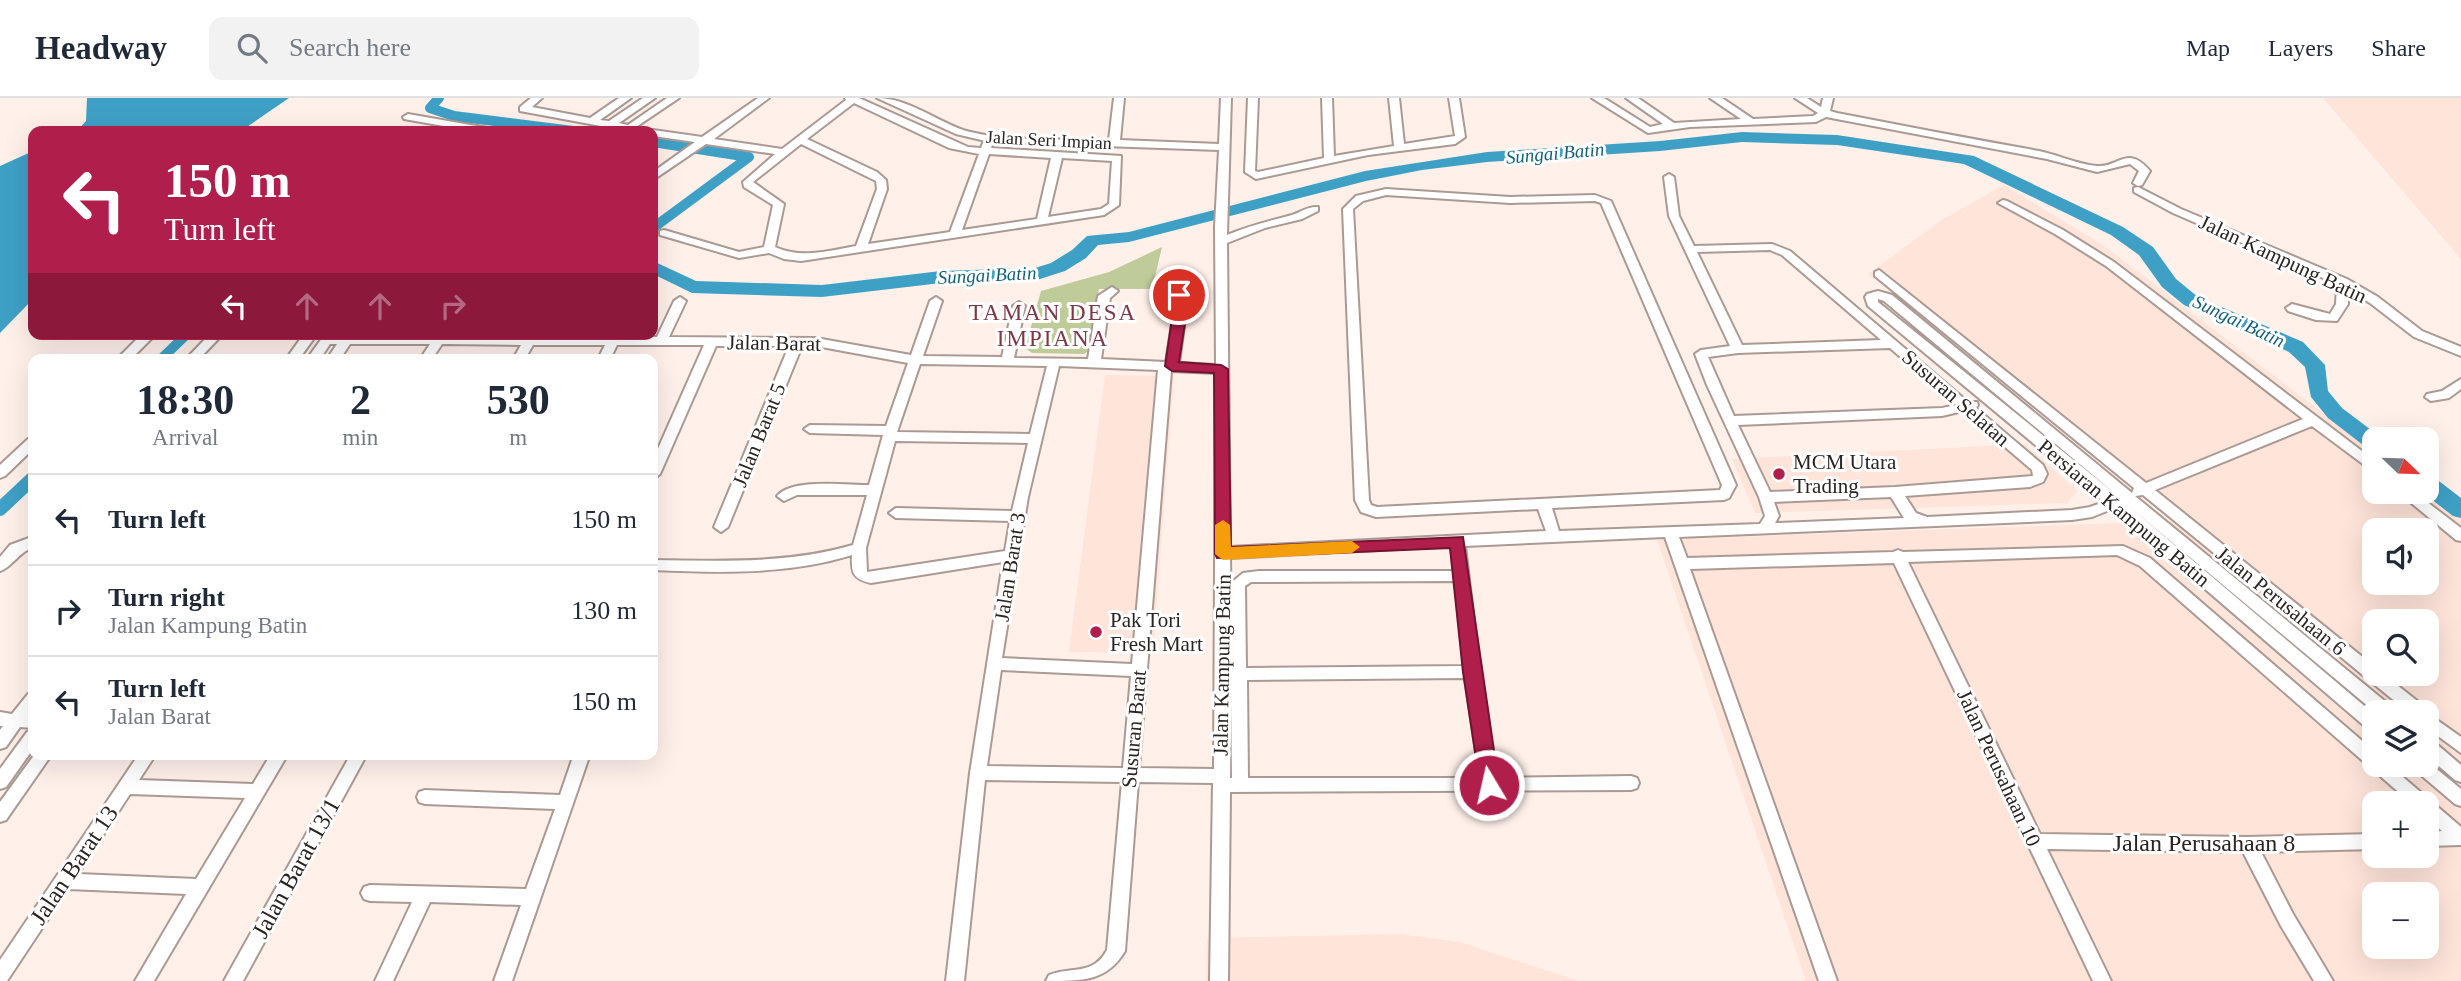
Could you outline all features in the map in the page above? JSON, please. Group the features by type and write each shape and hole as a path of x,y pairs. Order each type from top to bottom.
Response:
{"street":[{"path":"537,98 524,108 600,126"},
{"path":"590,122 626,98"},
{"path":"608,126 650,98"},
{"path":"633,126 674,98"},
{"path":"658,173 764,98"},
{"path":"664,233 739,255 770,249 788,257 801,258 1104,212 1112,208 1119,160 1114,157 984,153 960,149 852,98 748,182 748,185 779,204 770,249"},
{"name":"Jalan Seri Impian","path":"883,98 960,132 990,139 1222,147"},
{"path":"1114,145 1119,98"},
{"name":"Jalan Kampung Batin","path":"1219,981 1220,780 1231,675 1223,554 1221,369 1222,147 1226,98"},
{"path":"1253,98 1251,174 1256,176 1329,159 1458,140 1460,137 1454,98"},
{"path":"1327,98 1329,159"},
{"path":"1394,98 1399,147"},
{"path":"1597,98 1647,130 1671,125 1810,120 1825,113"},
{"path":"1631,98 1671,125"},
{"path":"1715,98 1751,121"},
{"path":"1800,98 1825,113"},
{"path":"1825,113 1828,98"},
{"name":"Jalan Kampung Batin","path":"1825,113 2048,156 2097,170 2105,169 2117,161 2130,162 2145,171 2138,186 2176,211 2343,282 2374,300 2424,337 2461,352"},
{"path":"408,117 459,126"},
{"path":"658,135 696,146 784,152"},
{"path":"801,139 881,180 882,189 860,250"},
{"path":"954,236 990,139"},
{"path":"1042,221 1057,156"},
{"path":"1669,177 1674,216 1738,349"},
{"path":"1386,192 1510,200 1595,198 1606,201 1729,485 1728,490 1724,495 1544,505 1376,512 1366,508 1362,500 1348,209 1357,200 1386,192"},
{"path":"2003,203 2059,232 2110,264 2362,458"},
{"path":"1221,233 1314,209"},
{"name":"Susuran Selatan","path":"1691,249 1772,247 1786,253 1969,407 2038,468 2040,474 2038,479 2030,482 1895,492 1766,497"},
{"name":"Jalan Perusahaan 6","path":"1879,274 2404,700"},
{"path":"2292,308 2316,316 2333,317 2342,304 2343,282"},
{"path":"1094,363 1104,296 1112,292"},
{"name":"Susuran Barat","path":"1055,981 1100,973 1110,966 1116,951 1168,366 1182,297 1175,294"},
{"name":"Persiaran Kampung Batin","path":"2362,714 2114,503 1872,303 1874,295 1888,298 2372,700"},
{"path":"661,341 680,301"},
{"path":"936,301 890,434 859,548 858,571 862,576 871,578 1012,555"},
{"path":"1007,362 1019,306"},
{"path":"128,354 144,340"},
{"path":"197,354 211,340"},
{"path":"296,354 306,340"},
{"name":"Jalan Barat","path":"484,340 548,340"},
{"name":"Jalan Barat","path":"604,340 797,342 843,345 916,360 1094,363 1221,369"},
{"path":"606,354 613,341"},
{"path":"658,463 712,341"},
{"path":"522,354 529,342"},
{"name":"Jalan Barat 5","path":"721,527 797,342"},
{"path":"1764,529 1772,516 1766,497 1701,354 1738,349 1893,344"},
{"name":"Jalan Barat 3","path":"955,981 978,773 994,664 1018,516 1054,363"},
{"path":"2431,397 2445,396 2461,383"},
{"path":"1730,421 1942,412 1969,407 1986,398"},
{"path":"1223,554 1554,536 1671,534 2072,515 2092,512 2314,420"},
{"path":"810,429 1035,439"},
{"path":"0,472 28,447"},
{"path":"784,496 795,490 874,490"},
{"path":"1895,492 1912,517 1927,522"},
{"path":"2420,504 2461,536"},
{"path":"1544,505 1554,536"},
{"path":"896,513 1018,516"},
{"path":"1671,534 1828,981"},
{"path":"1458,542 1472,672 1489,785"},
{"path":"0,566 15,549 28,543"},
{"path":"658,565 762,565 842,554 859,548"},
{"path":"1682,564 2108,549 2130,554 2145,562 2362,751"},
{"name":"Jalan Perusahaan 10","path":"1898,555 2102,981"},
{"path":"1240,784 1231,675 1238,583 1248,577 1461,576"},
{"path":"994,664 1139,670"},
{"path":"1231,675 1472,672"},
{"path":"0,742 8,720 28,702"},
{"path":"8,720 28,722"},
{"path":"2439,729 2461,746"},
{"path":"0,782 28,744"},
{"path":"2439,756 2461,775"},
{"path":"0,815 40,760"},
{"name":"Jalan Barat 13","path":"0,976 144,760"},
{"path":"144,981 277,760"},
{"name":"Jalan Barat 13/1","path":"233,981 356,760"},
{"path":"503,981 580,760"},
{"path":"978,773 1130,775 1220,780 1240,784 1632,783"},
{"path":"2392,777 2408,791"},
{"path":"2435,777 2461,799"},
{"path":"127,787 259,791"},
{"path":"425,797 565,802"},
{"path":"2439,818 2461,837"},
{"path":"2439,838 2461,837"},
{"name":"Jalan Perusahaan 8","path":"2034,841 2248,845 2362,841"},
{"path":"2248,845 2287,920 2324,981"},
{"path":"64,881 200,887"},
{"path":"370,894 534,897"},
{"path":"384,981 424,896"}],"shaded area":[{"path":"2323,98 2461,98 2461,259"},
{"path":"2004,185 2103,245 2362,443 2362,504 2440,503 2461,519 2461,981 1806,981 1657,540 2172,521 1868,274 1943,219"},
{"path":"1105,375 1174,376 1153,653 1069,652"},
{"path":"2024,444 2078,491 2067,503 1755,513 1732,459"},
{"path":"1400,934 1460,942 1579,981 1206,981 1207,938"}],"green space":[{"path":"1162,247 1152,289 1099,289 1090,350 1084,354 1032,353 1025,348 1041,291 1109,272"}],"water":[{"path":"87,98 289,98 248,126 82,126 86,121"},
{"path":"28,153 28,304 0,333 0,166"}],"waterway":[{"path":"439,98 430,108 454,116 533,126"},
{"name":"Sungai Batin","path":"658,270 692,287 822,291 941,277 1037,274 1058,267 1079,254 1093,240 1129,237 1365,176 1422,165 1487,157 1660,146 1742,137 1837,140 1968,160 2117,231 2146,251 2169,283 2191,301 2296,347 2315,365 2318,392 2335,413 2362,433"},
{"path":"658,143 749,157 658,224"},
{"path":"166,354 181,340"},
{"path":"0,509 28,483"},
{"name":"Sungai Batin","path":"2440,494 2461,510"}],"slow traffic":[{"path":"1223,525 1223,554 1352,547"}],"place":[{"name":"MCM Utara Trading","path":"1779,474"},
{"name":"Pak Tori Fresh Mart","path":"1096,632"}],"district":[{"name":"TAMAN DESA IMPIANA","path":"1053,325"}],"route":[{"path":"1179,295 1182,297 1172,366 1221,369 1223,554 1458,542 1472,672 1489,785"}]}
